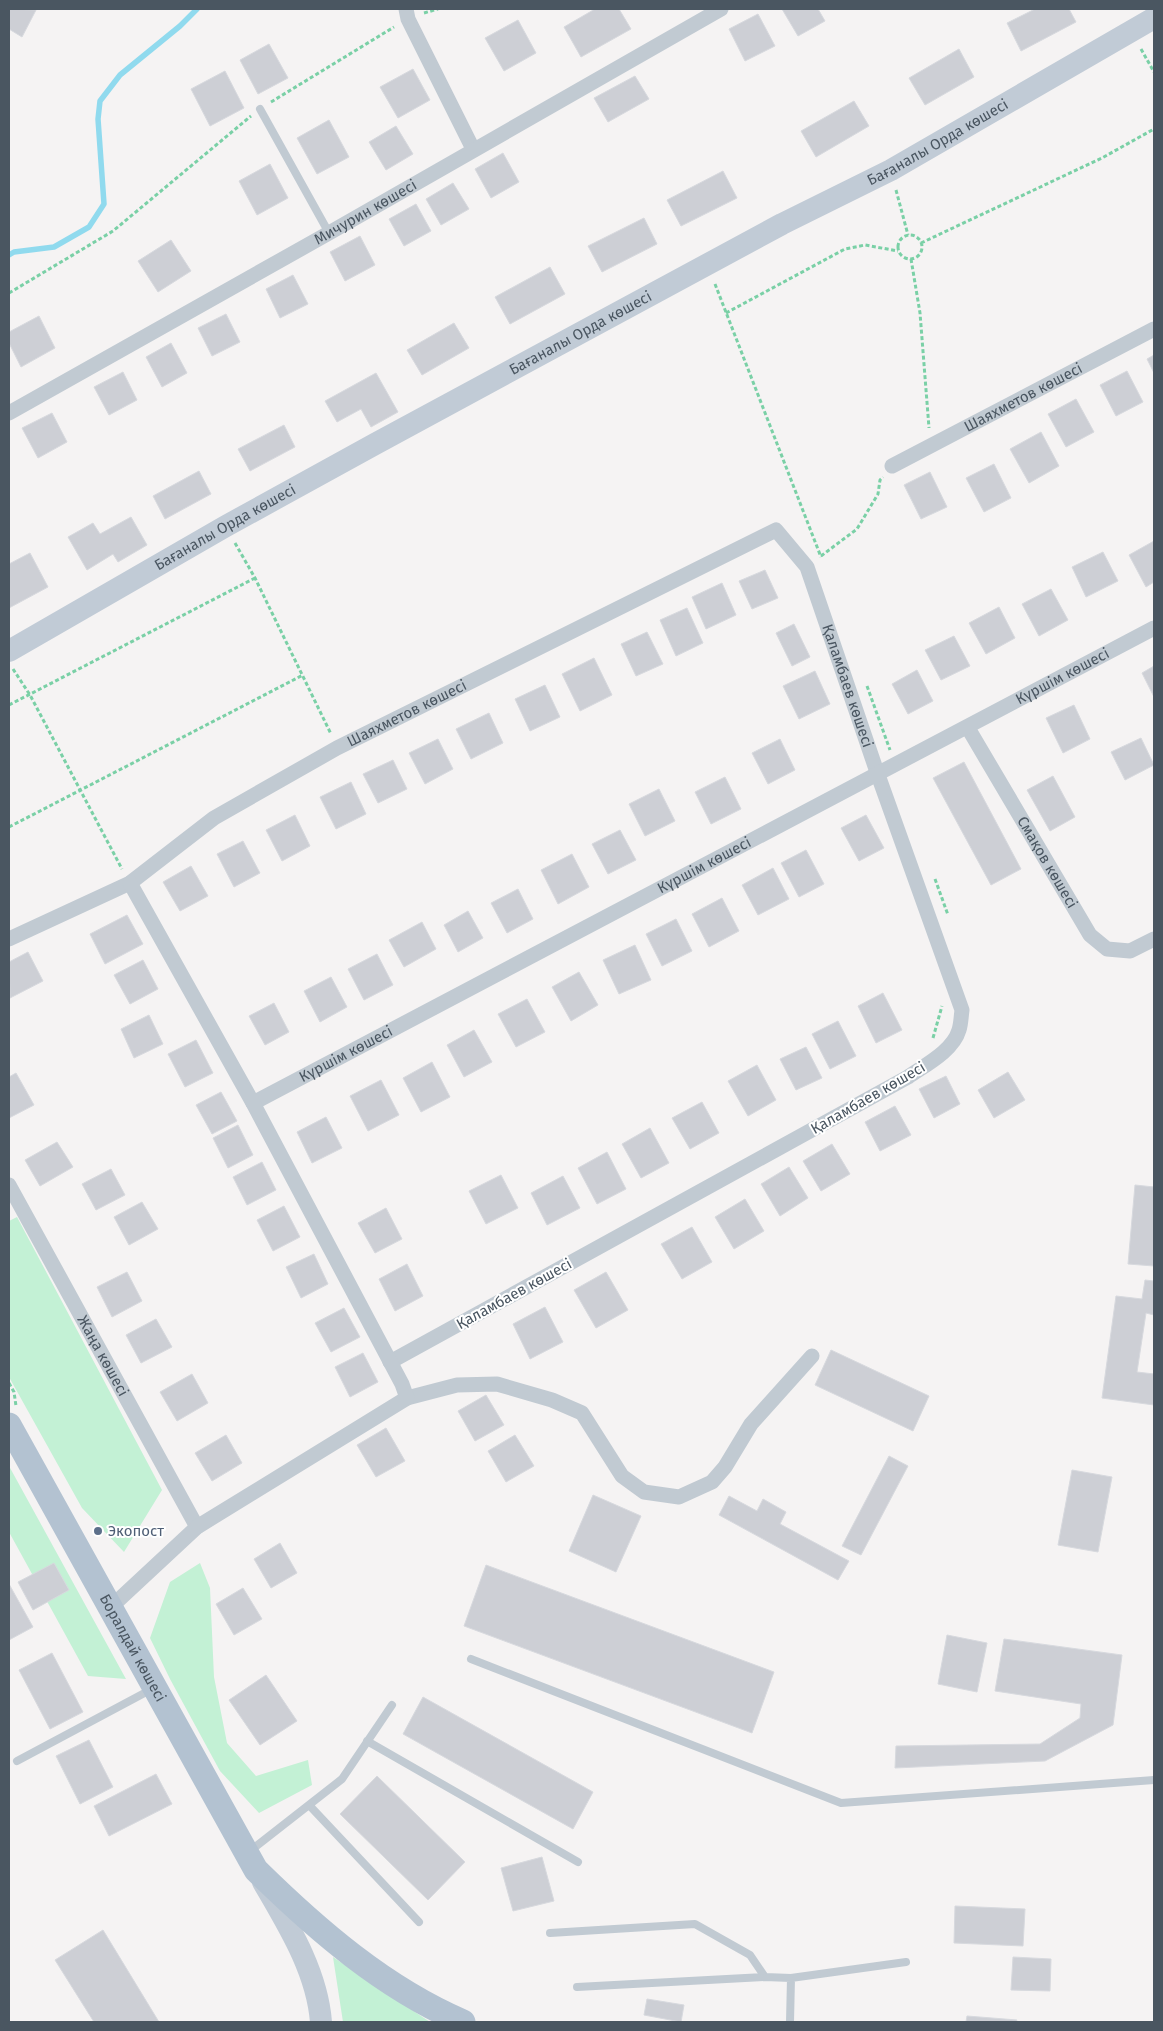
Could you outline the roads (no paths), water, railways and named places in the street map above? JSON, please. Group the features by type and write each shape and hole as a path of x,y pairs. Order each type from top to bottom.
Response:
{"main road":[{"name":"Боралдай көшесі","path":"9,1425 251,1862 298,1912 361,1962 432,2009 463,2022"}],"street":[{"name":"Мичурин көшесі","path":"9,413 721,9"},
{"path":"407,14 473,149"},
{"name":"Бағаналы Орда көшесі","path":"9,651 226,526 707,264 782,224 891,170 1154,18"},
{"name":"Шаяхметов көшесі","path":"892,466 1154,328"},
{"name":"Шаяхметов көшесі","path":"9,939 130,883 214,818 337,748 776,530 807,567"},
{"name":"Қаламбаев көшесі","path":"390,1362 908,1077 934,1059 951,1044 959,1031 962,1010 878,775 807,567"},
{"name":"Күршім көшесі","path":"253,1103 968,728 1154,628"},
{"name":"Смақов көшесі","path":"968,728 1090,935 1107,949 1130,951 1154,939"},
{"path":"130,883 253,1103 408,1398"},
{"name":"Жаңа көшесі","path":"9,1185 197,1527"},
{"path":"111,1607 197,1527 408,1398 457,1385 497,1384 552,1400 582,1413 622,1476 644,1492 679,1497 712,1482 725,1467 751,1424 812,1356"},
{"path":"251,1862 291,1930 310,1972 321,2022"}],"lane":[{"path":"260,109 329,233"},
{"path":"471,1660 841,1803 1154,1780"},
{"path":"17,1761 154,1687"},
{"path":"251,1862 309,1805 342,1779 392,1705"},
{"path":"367,1741 578,1862"},
{"path":"309,1805 420,1922"},
{"path":"550,1933 695,1924 750,1955 765,1977"},
{"path":"577,1987 765,1977 791,1978 906,1962"},
{"path":"790,2022 791,1978"}],"waterway":[{"path":"9,255 14,252 54,247 89,227 104,204 98,119 100,101 120,75 180,26 197,9"}],"place":[{"name":"Экопост","path":"98,1531"}]}
